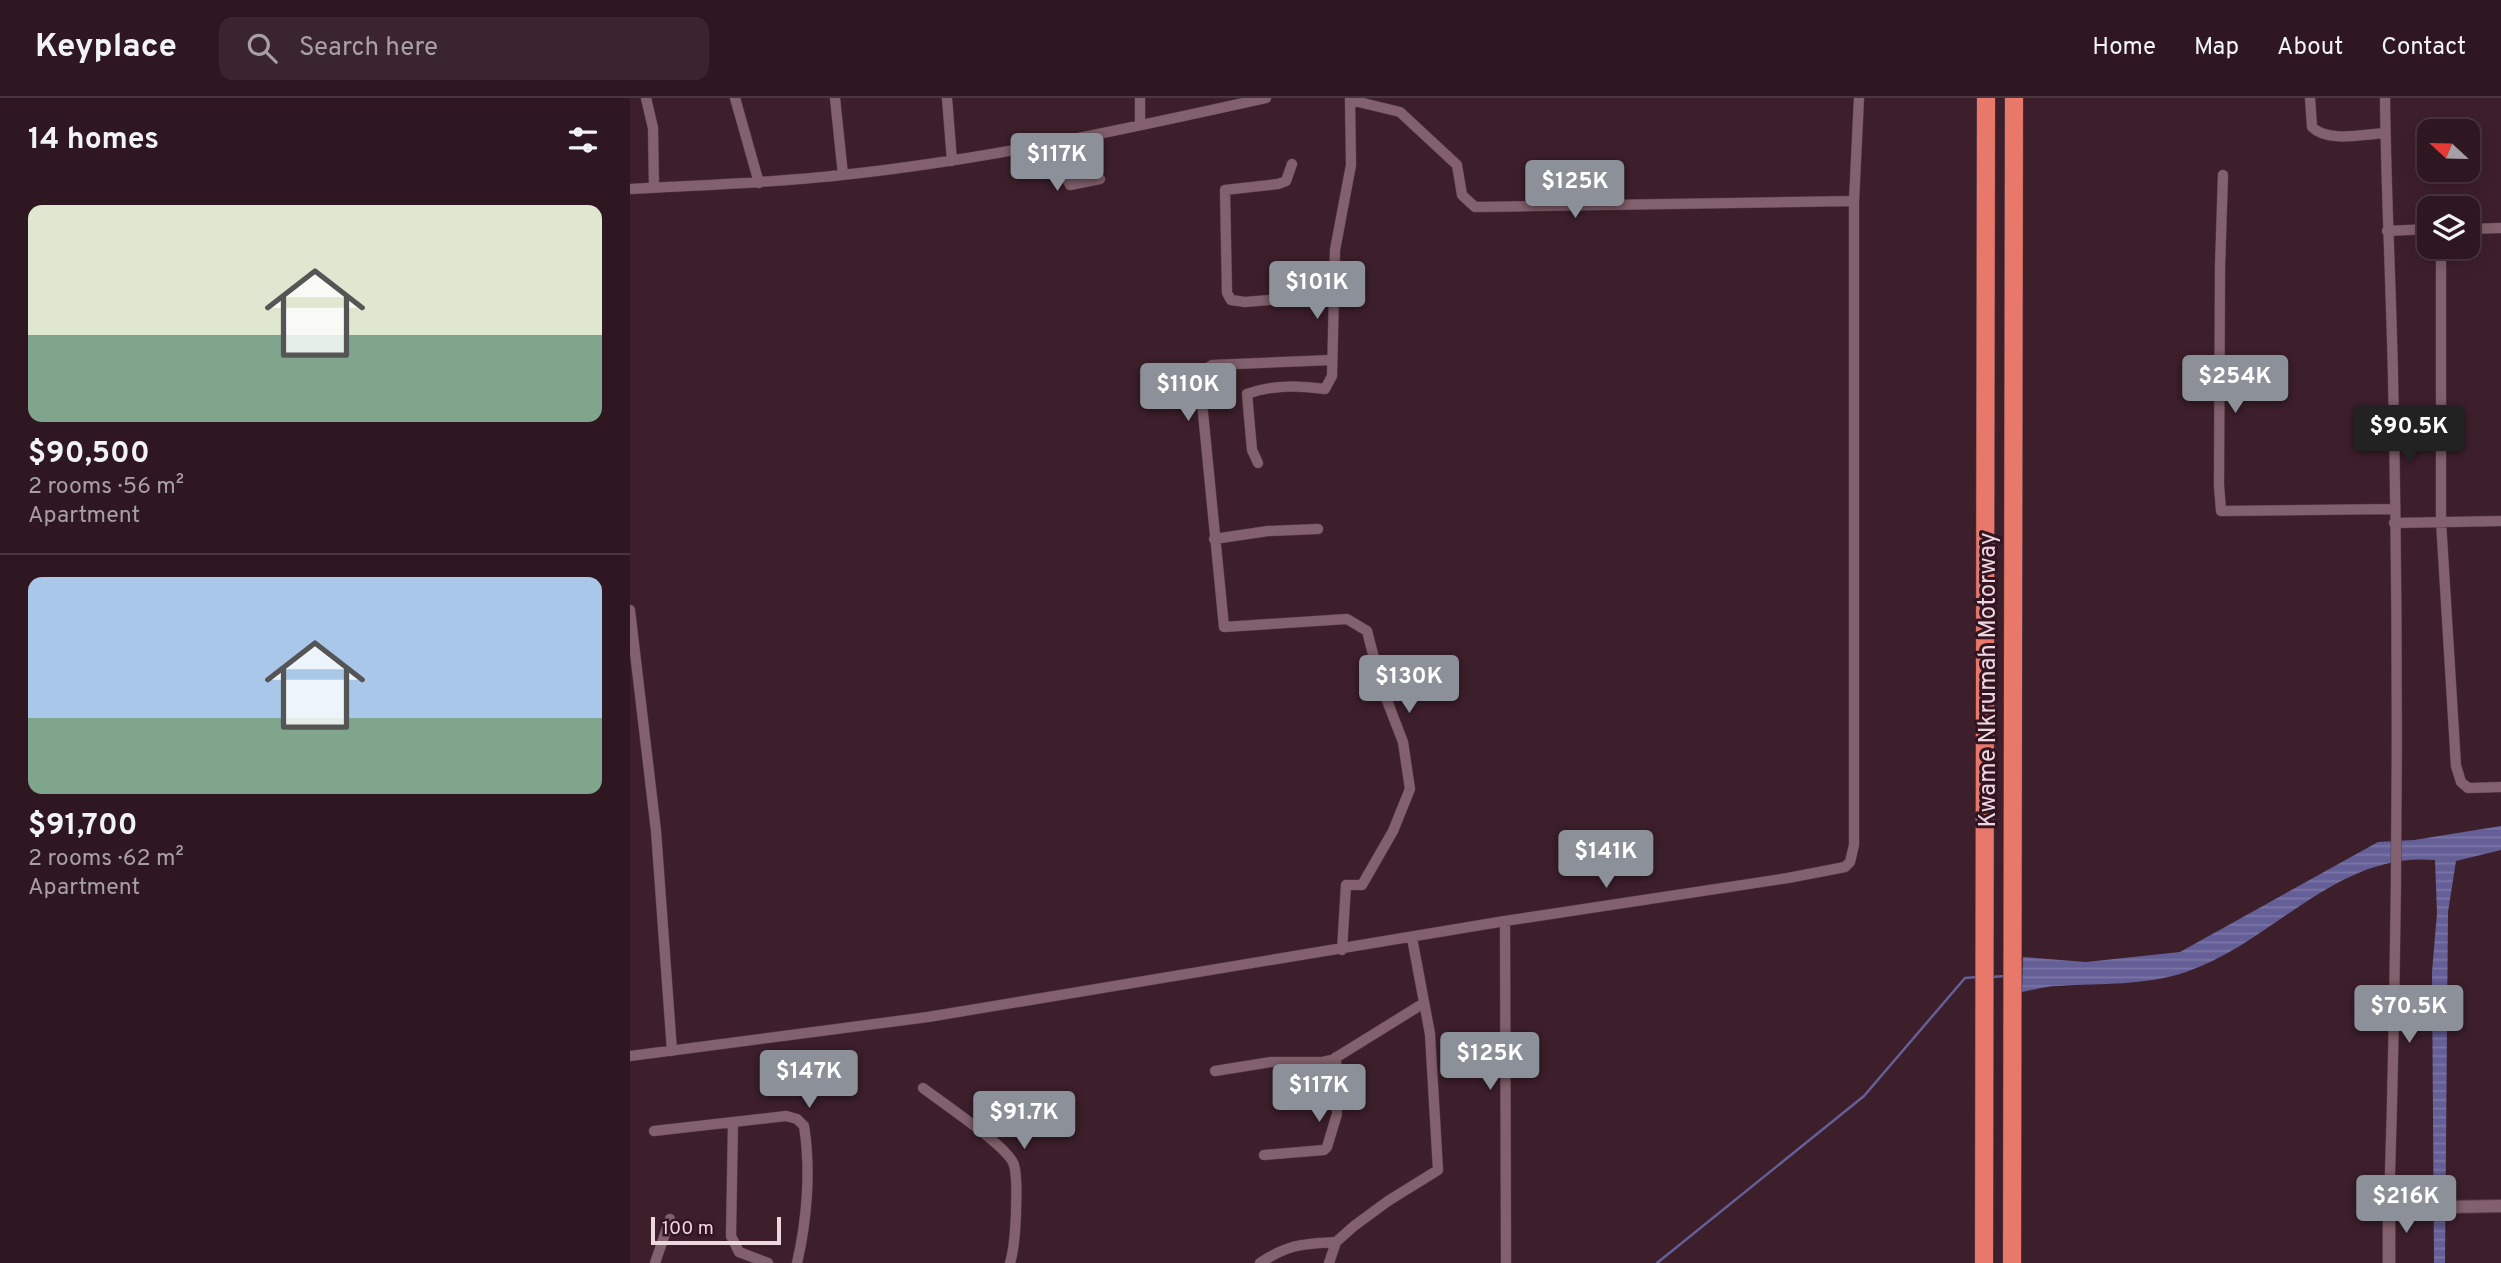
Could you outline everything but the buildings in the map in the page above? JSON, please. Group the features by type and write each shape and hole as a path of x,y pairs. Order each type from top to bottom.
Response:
{"highway":[{"name":"Kwame Nkrumah Motorway","path":"1984,1263 1986,98"},
{"name":"Kwame Nkrumah Motorway","path":"2012,1263 2014,98"}],"street":[{"path":"646,98 653,128 654,188"},
{"path":"735,98 759,183"},
{"path":"835,98 842,175"},
{"path":"947,98 952,161"},
{"path":"1140,98 1140,124"},
{"path":"630,189 759,183 952,161 1060,142 1266,98"},
{"path":"630,1056 928,1017 1505,921 1838,870 1850,862 1854,845 1854,201 1859,98"},
{"path":"2310,98 2312,127 2318,133 2328,136 2385,134"},
{"path":"2385,98 2393,375 2396,833 2389,1263"},
{"path":"1258,463 1252,450 1247,394 1262,388 1325,389 1332,376 1335,250 1351,165 1350,99 1400,112 1457,164 1462,195 1475,207 1854,201"},
{"path":"1060,142 1070,185 1100,179"},
{"path":"1293,164 1286,181 1225,190 1227,293 1231,300 1245,302 1332,295"},
{"path":"2223,176 2220,267 2221,510 2394,509"},
{"path":"2480,229 2501,228"},
{"path":"2387,231 2417,230"},
{"path":"2441,259 2441,521 2456,766 2461,782 2468,788 2501,787"},
{"path":"1332,360 1212,365 1202,372 1200,382 1224,627 1347,619 1367,631 1381,685 1403,741 1410,789 1393,831 1362,885 1346,885 1342,950"},
{"path":"2394,523 2501,521"},
{"path":"1214,539 1268,531 1318,529"},
{"path":"630,610 634,675 656,831 672,1051"},
{"path":"1505,921 1506,1263"},
{"path":"1329,1263 1336,1242 1388,1201 1438,1170 1430,1034 1412,938"},
{"path":"1216,1071 1271,1062 1322,1062 1336,1058 1424,1003"},
{"path":"1264,1155 1324,1150 1327,1147 1337,1114 1336,1058"},
{"path":"923,1088 996,1143 1008,1154 1014,1165 1016,1218 1014,1251 1010,1263"},
{"path":"653,1132 786,1116 797,1119 804,1126 807,1181 802,1245 797,1263"},
{"path":"733,1122 731,1236 739,1252 768,1263"},
{"path":"2389,1208 2501,1206"},
{"path":"655,1263 670,1219"},
{"path":"1260,1263 1281,1249 1298,1244 1336,1242"}],"shaded area":[{"path":"2501,826 2501,850 2456,861 2448,912 2445,1263 2434,1263 2432,972 2437,913 2435,860 2399,861 2367,870 2336,884 2218,958 2186,972 2138,982 2054,986 2022,992 2023,957 2086,962 2180,952 2378,842 2414,840"}],"waterway":[{"path":"1991,977 2006,976"},
{"path":"1657,1263 1864,1096 1965,978 1978,977"}]}
